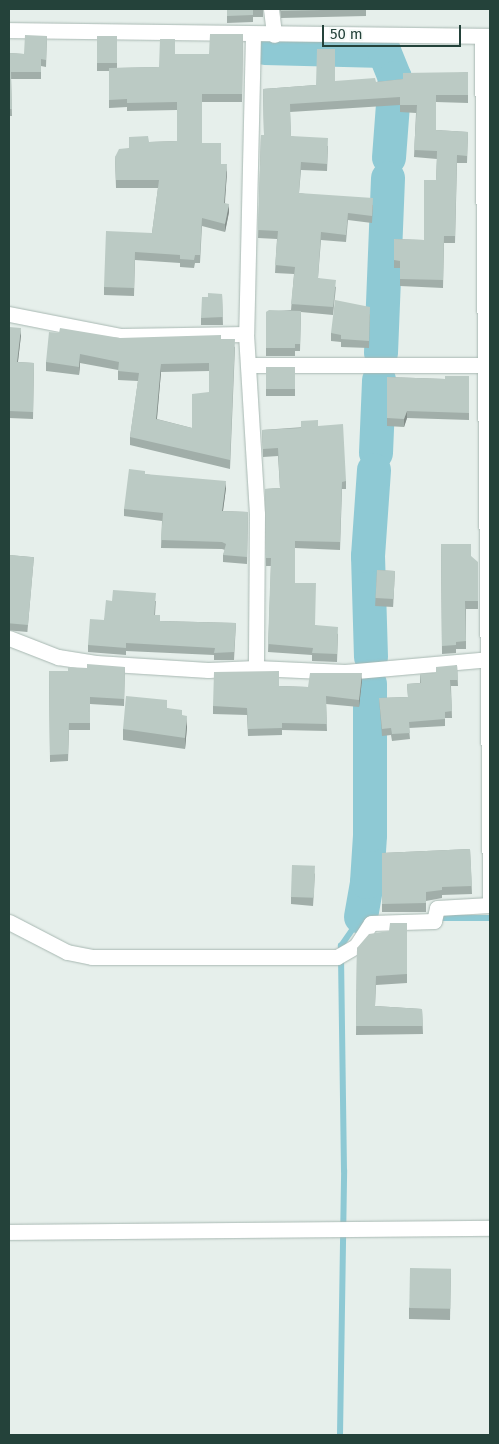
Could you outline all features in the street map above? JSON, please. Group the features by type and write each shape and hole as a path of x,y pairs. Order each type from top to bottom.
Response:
{"street":[{"path":"271,9 274,35"},
{"path":"9,30 274,35 486,36 484,365 489,659 490,905 437,908 434,921 371,923 356,946 337,957 92,957 67,952 9,922"},
{"path":"253,34 246,334 257,514 256,668"},
{"path":"9,314 120,336 246,334"},
{"path":"249,365 484,365"},
{"path":"9,638 58,657 96,663 208,670 256,668 345,672 489,659"},
{"path":"9,1232 490,1228"}],"building":[{"path":"227,9 263,10 253,10 253,15 227,16"},
{"path":"281,9 366,9 281,11"},
{"path":"210,34 243,34 242,94 202,94 202,143 221,143 221,164 227,164 224,203 229,204 225,224 202,218 200,255 195,255 194,260 180,259 180,255 135,252 134,288 104,287 106,231 152,233 159,180 116,180 115,157 119,149 129,148 129,137 148,136 149,142 177,141 177,102 127,103 127,99 109,100 109,68 159,67 160,39 175,39 175,54 209,54"},
{"path":"25,35 47,36 46,60 41,59 41,72 11,72 12,109 9,109 9,53 24,54"},
{"path":"97,36 117,36 117,63 97,63"},
{"path":"317,49 335,49 335,81 375,78 376,82 403,79 403,73 468,72 468,95 436,95 436,130 468,132 467,156 457,155 455,236 444,236 443,280 400,279 400,261 394,260 394,239 424,240 424,180 436,180 437,151 414,150 417,105 400,105 400,97 290,104 291,136 328,138 327,164 301,162 299,193 373,198 372,216 348,213 346,235 321,232 318,278 336,280 333,307 291,304 295,267 275,265 278,231 258,230 261,135 264,135 263,89 316,85"},
{"path":"208,293 222,294 223,317 201,318 202,297 208,297"},
{"path":"335,300 370,307 369,341 341,339 341,335 331,333"},
{"path":"269,310 301,311 300,344 295,344 295,348 266,348 266,312"},
{"path":"9,327 21,328 17,362 34,363 33,412 9,411"},
{"path":"60,328 120,338 221,335 221,339 235,339 230,460 130,437 139,373 118,371 119,362 80,354 79,367 46,362 49,332 59,333","holes":["209,363 209,392 192,394 192,428 156,419 161,364"]},
{"path":"266,367 295,367 295,389 266,389"},
{"path":"445,376 469,376 469,413 407,411 404,419 387,418 387,377 445,379"},
{"path":"318,420 318,426 343,424 346,481 342,482 340,542 295,541 295,583 316,583 315,625 338,627 337,654 312,653 313,648 268,644 271,558 266,558 265,489 280,488 278,448 263,449 262,430 301,428 301,421"},
{"path":"129,469 145,471 145,474 226,481 222,511 248,512 247,557 223,555 226,544 222,542 161,540 163,513 124,509"},
{"path":"441,544 471,544 471,556 478,562 478,601 465,601 466,641 456,642 456,645 442,646"},
{"path":"9,555 34,557 28,625 9,623"},
{"path":"377,570 395,571 394,599 376,598"},
{"path":"113,590 156,593 154,615 160,615 160,621 236,623 234,652 214,653 215,648 126,643 126,648 88,645 90,619 104,620 106,600 112,601"},
{"path":"87,664 125,667 124,699 90,697 90,723 69,723 68,754 50,755 49,671 68,671 68,667 87,668"},
{"path":"457,665 458,680 450,680 452,711 445,712 445,719 409,722 410,733 392,734 391,728 382,729 379,698 408,697 407,684 421,683 420,674 436,673 436,667"},
{"path":"279,671 279,686 308,687 310,673 362,673 359,700 326,696 327,724 282,723 282,728 248,729 247,708 213,706 214,672"},
{"path":"126,696 167,700 167,708 182,710 182,715 187,716 185,738 123,729"},
{"path":"470,849 472,886 442,887 442,890 426,892 426,903 382,904 382,853"},
{"path":"292,865 315,866 314,898 291,897"},
{"path":"390,923 407,923 407,974 376,976 375,1006 422,1009 423,1026 356,1026 357,948 369,934 389,931"},
{"path":"410,1268 451,1269 450,1309 409,1308"}],"waterway":[{"path":"265,48 384,51 395,78 389,158"},
{"path":"381,353 388,178"},
{"path":"376,453 379,380"},
{"path":"371,657 368,556 374,470"},
{"path":"361,917 367,882 370,835 370,684"},
{"path":"340,1435 344,1171 341,946 361,917 374,917"},
{"path":"436,918 490,918"}]}
